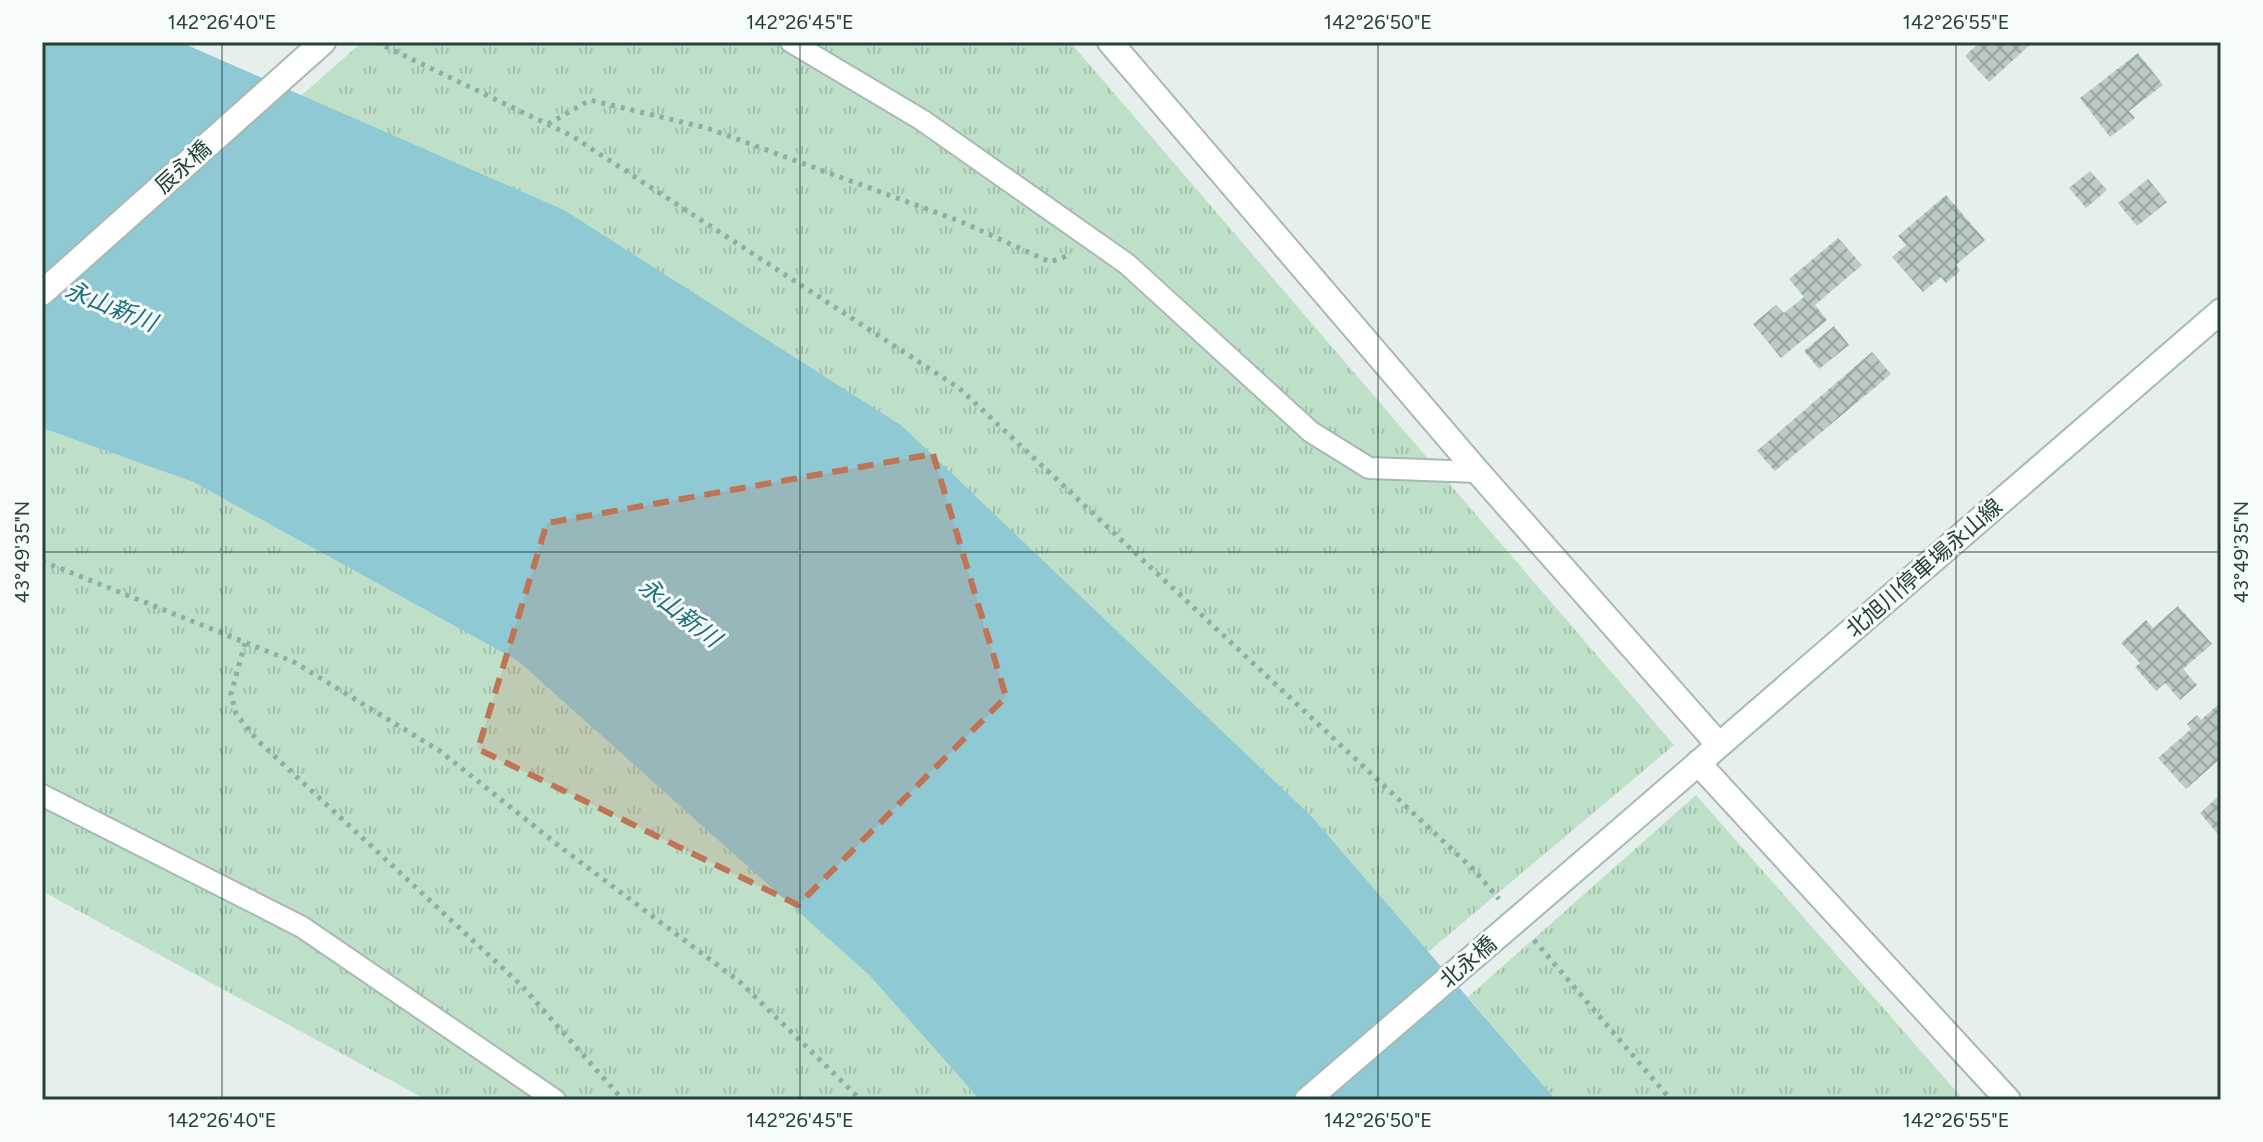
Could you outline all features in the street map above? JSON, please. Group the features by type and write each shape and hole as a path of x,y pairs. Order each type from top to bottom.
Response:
{"street":[{"name":"辰永橋","path":"42,293 323,42"},
{"path":"1110,42 1478,472 1719,745"},
{"name":"北旭川停車場永山線","path":"1628,824 2221,311"},
{"path":"1698,763 2008,1100"},
{"name":"北永橋","path":"1307,1100 1628,824"}],"lane":[{"path":"791,42 922,120 1127,264 1311,432 1369,468 1478,472"},
{"path":"42,795 302,927 555,1100"}],"path":[{"path":"376,42 585,144 959,388 1473,869 1503,904"},
{"path":"547,124 590,100 707,128 962,222 1050,262 1100,245"},
{"path":"42,561 294,662 440,751 563,849 740,982 861,1100"},
{"path":"245,643 231,694 236,714 257,740 522,986 623,1100"},
{"path":"1532,938 1671,1100"}],"highlighted area":[{"path":"933,454 1006,697 798,905 478,749 547,523"}],"green space":[{"path":"362,42 1070,42 1674,745 1428,952 1313,818 302,95"},
{"path":"42,428 193,482 518,661 870,976 980,1100 427,1100 42,891"},
{"path":"1696,795 1964,1100 1556,1100 1468,997"}],"water":[{"name":"永山新川","path":"42,42 180,42 564,210 902,426 1313,818 1556,1100 980,1100 870,976 518,661 193,482 42,428"}],"building":[{"path":"1980,42 2033,42 1989,82 1965,56"},
{"path":"2138,53 2163,85 2129,111 2135,118 2110,137 2080,98"},
{"path":"2090,171 2107,190 2086,208 2069,188"},
{"path":"2148,179 2167,202 2137,226 2118,203"},
{"path":"1946,195 1985,240 1956,265 1960,271 1946,283 1941,277 1923,292 1892,257 1906,245 1898,236"},
{"path":"1838,238 1862,265 1815,305 1827,320 1781,358 1753,324 1776,305 1784,313 1804,297 1789,279"},
{"path":"1834,326 1849,345 1819,369 1804,351"},
{"path":"1872,352 1891,374 1775,471 1757,451"},
{"path":"2178,606 2212,644 2183,669 2197,685 2180,700 2165,683 2156,691 2135,667 2140,663 2121,643 2146,620 2153,628"},
{"path":"2221,702 2221,758 2186,789 2158,758 2191,729 2187,724 2197,715 2201,720"},
{"path":"2221,794 2221,838 2200,813"}]}
